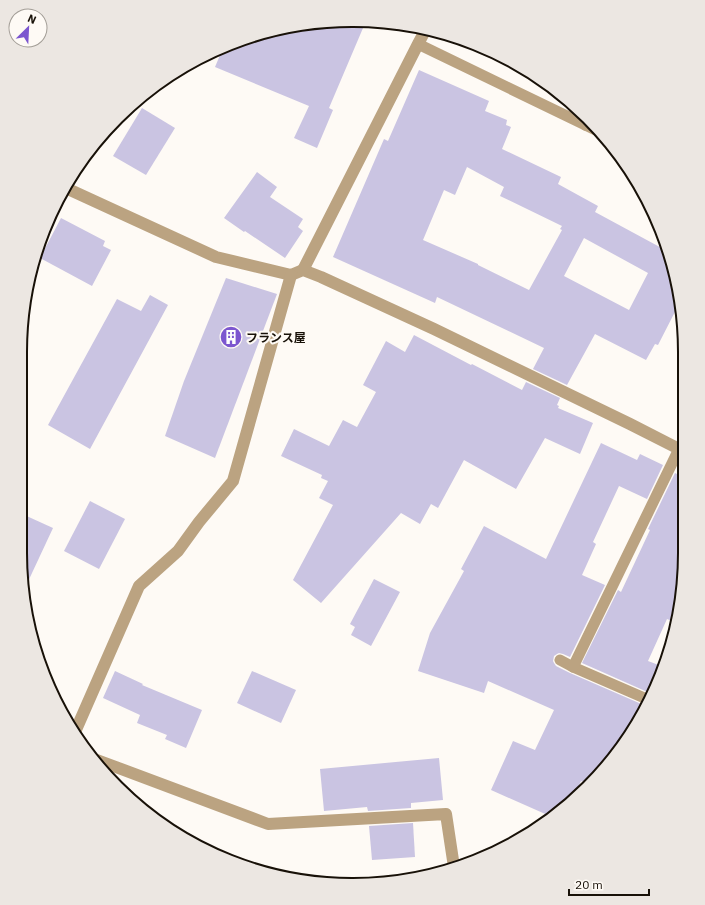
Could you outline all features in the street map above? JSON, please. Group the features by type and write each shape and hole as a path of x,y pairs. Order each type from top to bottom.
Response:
{"street":[{"path":"71,190 216,257 291,275 303,270 423,35"},
{"path":"303,270 434,328 678,448"},
{"path":"78,726 139,586 178,551 199,522 233,481 291,275"},
{"path":"107,765 268,824 446,814 453,862"}],"lane":[{"path":"418,44 579,118"},
{"path":"573,667 678,458"},
{"path":"560,660 643,697"}],"building":[{"path":"363,28 329,108 333,110 317,148 294,138 309,106 215,67 220,56 248,44 268,38 310,30"},
{"path":"419,70 489,101 485,111 507,120 506,125 511,127 502,149 561,177 558,184 598,206 595,212 661,248 672,289 675,312 658,345 655,344 646,360 595,334 567,385 533,369 544,348 437,297 435,303 333,257 384,139 388,141","holes":["467,167 504,187 500,196 562,226 560,229 562,230 529,290 478,264 423,240 444,190 455,195","584,238 648,273 629,310 564,276"]},
{"path":"142,108 175,128 146,175 113,156"},
{"path":"257,172 277,187 270,197 303,219 298,227 303,231 285,258 224,218"},
{"path":"61,218 105,241 103,246 111,250 92,286 41,258"},
{"name":"フランス屋","path":"226,278 277,294 215,458 165,436 184,381"},
{"path":"150,295 168,305 90,449 48,425 117,299 141,311"},
{"path":"414,335 522,390 526,382 560,398 557,405 559,406 558,408 593,423 580,454 545,438 516,489 464,460 438,508 431,504 420,524 401,513 321,603 293,580 333,505 319,498 328,481 321,478 322,475 281,456 294,429 329,446 343,420 357,427 376,392 363,385 386,341 405,352"},
{"path":"601,443 637,460 640,454 663,465 647,499 619,486 593,542 596,544 582,575 605,585 570,657 559,653 554,656 553,661 556,666 570,673 640,703 611,751 584,782 581,781 578,787 546,814 491,790 513,741 535,750 554,710 488,681 484,693 418,671 430,633 464,571 461,569 484,526 546,559"},
{"path":"675,473 678,474 678,552 672,616 671,621 667,619 648,661 658,665 646,691 582,663 618,590 621,592 650,530 648,529"},
{"path":"90,501 125,519 99,569 64,551"},
{"path":"27,516 53,528 29,580"},
{"path":"374,579 400,592 371,646 351,635 355,627 350,624"},
{"path":"115,671 143,684 142,685 202,710 186,748 165,739 167,735 137,723 140,715 103,698"},
{"path":"252,671 296,690 281,723 237,703"},
{"path":"439,758 443,800 411,803 411,808 368,811 367,807 324,811 320,769"},
{"path":"413,823 415,857 372,860 369,826"}],"place":[{"name":"フランス屋","path":"231,337"}]}
